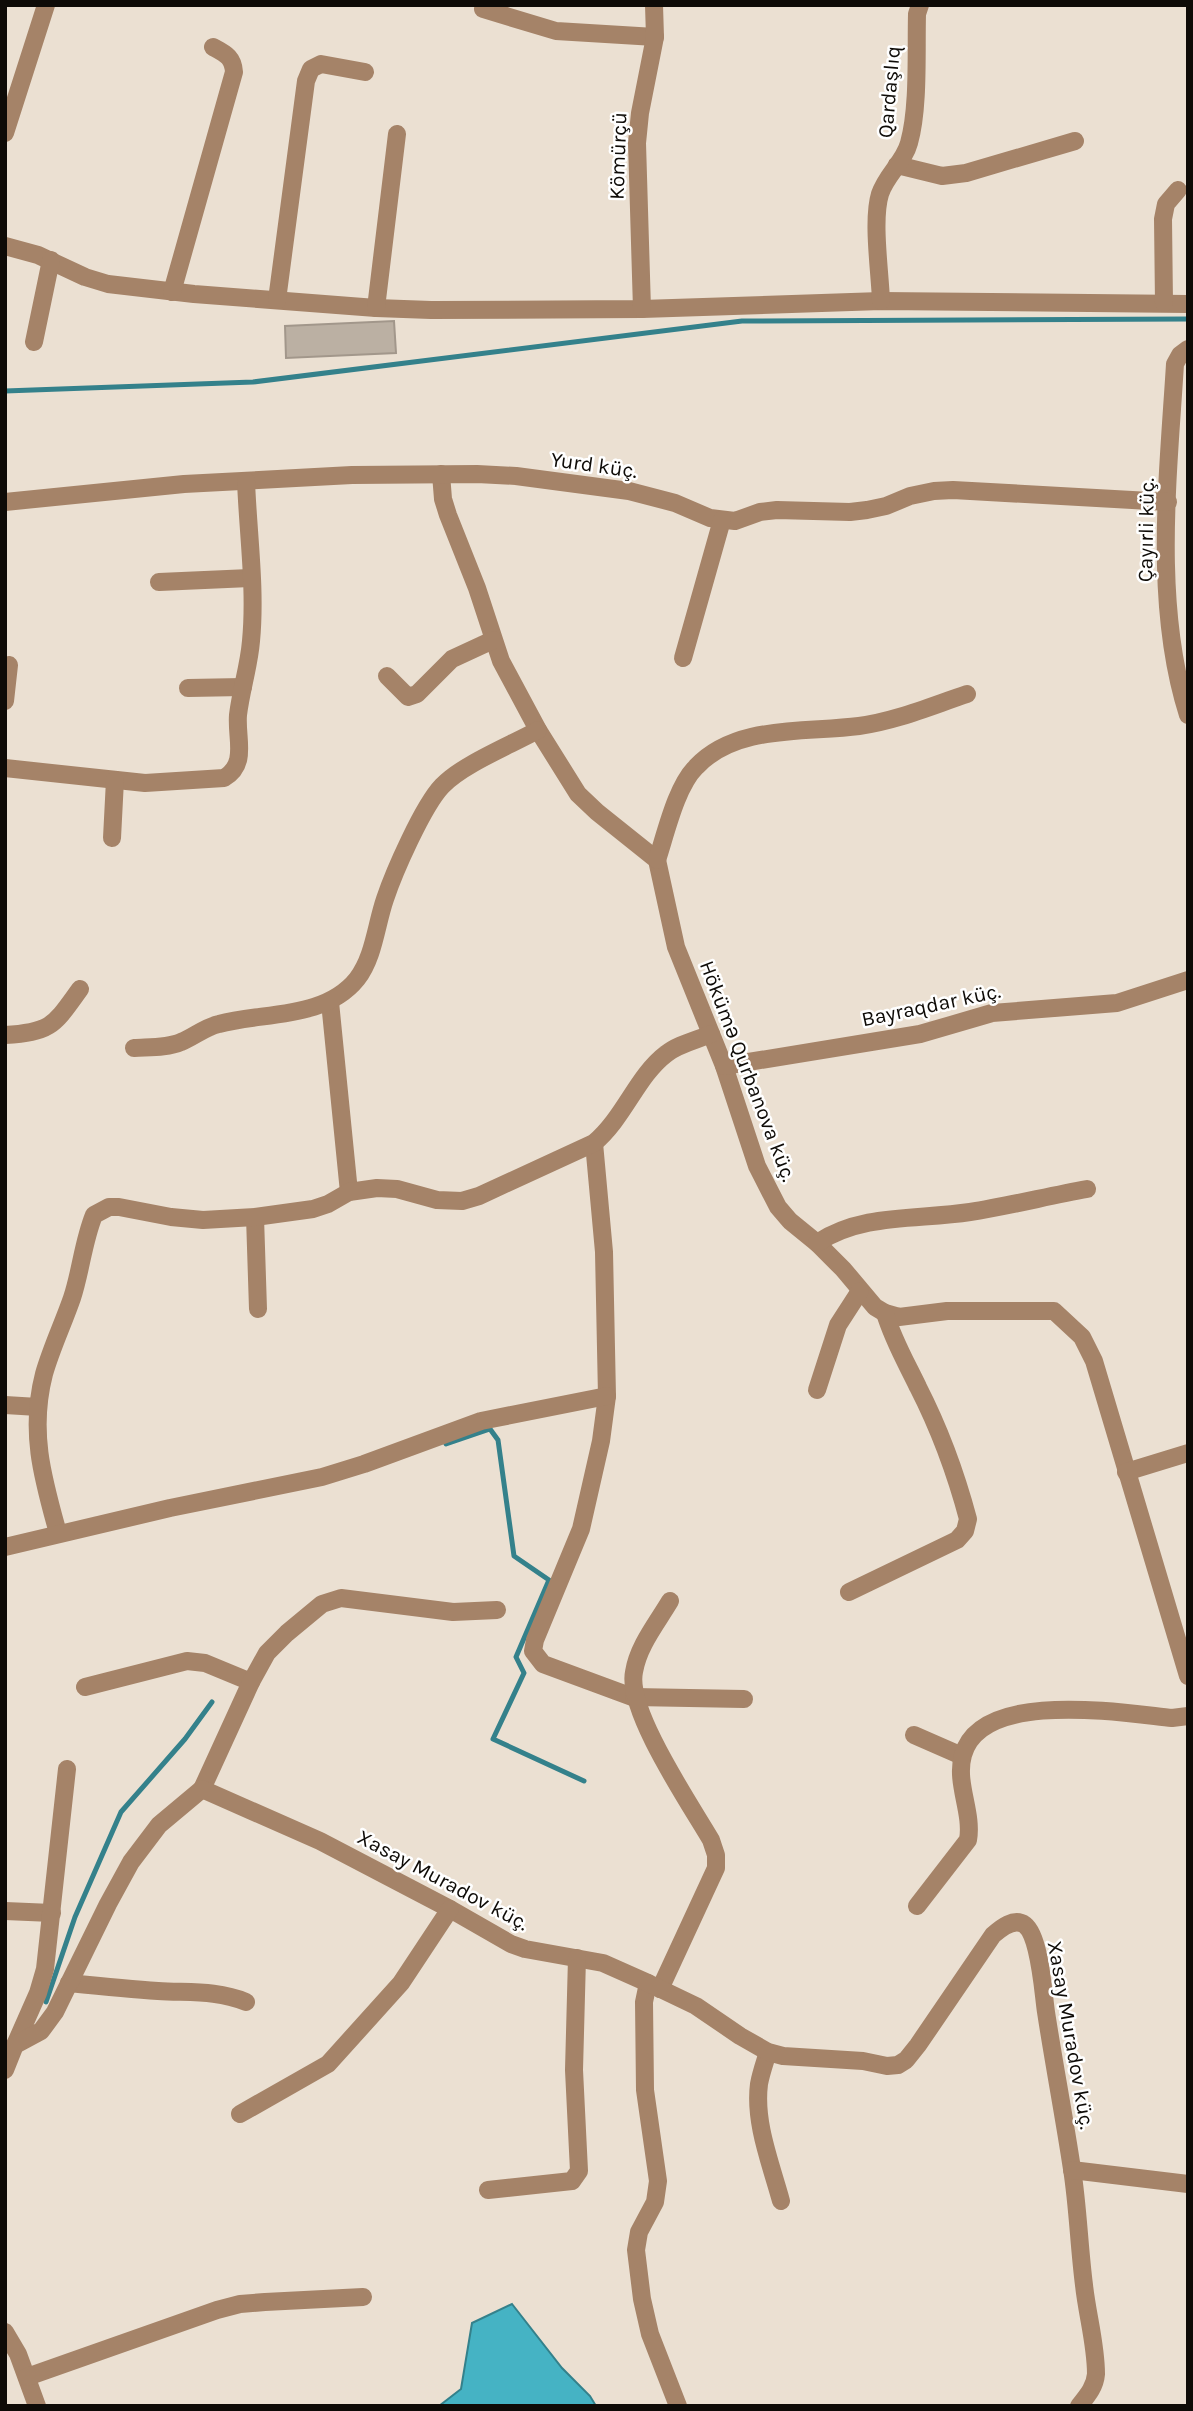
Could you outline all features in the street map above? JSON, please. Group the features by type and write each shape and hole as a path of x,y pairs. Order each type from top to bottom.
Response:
{"street":[{"path":"5,134 46,5"},
{"name":"Kömürçü","path":"642,309 637,143 655,37 654,5"},
{"name":"Qardaşlıq","path":"881,301 877,211 886,179 908,146 913,125 917,14 920,5"},
{"path":"483,9 556,31 655,37"},
{"path":"172,292 234,72 233,62 226,54 213,47"},
{"path":"277,300 306,81 311,69 321,64 365,72"},
{"path":"376,308 397,134"},
{"path":"897,165 942,176 966,173 1075,141"},
{"path":"1164,303 1163,219 1166,204 1178,190"},
{"path":"5,246 51,260 85,277 107,284 172,292 376,308 642,309 881,301 1188,304"},
{"path":"34,342 51,260"},
{"name":"Çayırli küç.","path":"1188,349 1180,355 1175,364 1168,502 1168,618 1172,653 1188,715"},
{"path":"441,474 446,507 477,588 493,640 501,661 538,730 578,794 657,860 682,788 694,768 713,752 744,739 783,732 859,726 892,719 967,694"},
{"name":"Yurd küç.","path":"5,502 184,484 352,475 441,474 516,476 629,491 675,503 710,518 735,521 760,512 778,510 867,510 910,496 953,489 1168,502"},
{"path":"5,768 145,783 224,778 234,772 239,762 237,731 251,644 246,481"},
{"path":"683,658 722,520"},
{"path":"159,582 250,578"},
{"path":"387,676 408,697 417,694 452,659 493,640"},
{"path":"5,701 9,665"},
{"path":"188,688 243,687"},
{"path":"134,1048 180,1042 215,1025 303,1010 330,1002 357,979 368,960 385,898 404,853 442,786 466,768 538,730"},
{"path":"112,838 115,780"},
{"name":"Hökümə Qurbanova küç.","path":"657,860 676,947 724,1066 767,1188 790,1221 817,1243 875,1307 885,1313"},
{"name":"Bayraqdar küç.","path":"724,1066 920,1034 992,1013 1117,1003 1188,980"},
{"path":"5,1035 30,1034 46,1029 58,1019 80,989"},
{"path":"330,1002 349,1192"},
{"path":"58,1533 40,1468 38,1407 44,1374 73,1295 87,1233 94,1215 109,1207 118,1207 204,1220 255,1217 313,1209 349,1192 377,1188 397,1189 437,1200 462,1201 479,1196 594,1143 620,1115 653,1065 667,1052 711,1034"},
{"path":"594,1143 604,1252 607,1395 581,1529 535,1640 533,1651 543,1664 634,1698 744,1699"},
{"path":"817,1243 833,1232 864,1222 969,1212 1087,1189"},
{"path":"255,1217 258,1309"},
{"path":"817,1390 838,1325 860,1291"},
{"path":"885,1313 899,1317 947,1311 1054,1311 1082,1337 1094,1361 1188,1676"},
{"path":"849,1592 957,1540 965,1531 968,1519 941,1440 919,1387 891,1336 885,1313"},
{"path":"5,1547 58,1533 322,1477 481,1421 607,1395"},
{"path":"5,1405 38,1407"},
{"path":"1126,1472 1188,1453"},
{"path":"15,2045 41,2031 55,2012 131,1862 159,1825 202,1789 251,1682 267,1653 287,1633 322,1604 341,1598 453,1612 497,1610"},
{"path":"670,1601 639,1654 633,1674 634,1698 648,1731 711,1840 716,1855 716,1868 644,2003 645,2090 658,2182 655,2202 639,2232 636,2250 642,2299 650,2334 678,2406"},
{"path":"85,1688 187,1661 205,1663 251,1682"},
{"path":"917,1906 968,1840 970,1827 960,1770 962,1756 974,1734 989,1723 1018,1715 1073,1708 1172,1718 1188,1716"},
{"path":"914,1735 962,1756"},
{"path":"5,2070 38,1993 45,1969 67,1769"},
{"name":"Xasay Muradov küç.","path":"202,1789 320,1841 511,1944 603,1963 696,2006 768,2052 783,2056 863,2061 887,2066 906,2060 993,1935 1006,1925 1018,1922 1026,1926 1034,1939 1072,2170 1087,2312 1096,2356 1096,2378 1090,2393 1079,2406"},
{"path":"240,2114 328,2064 401,1983 450,1909"},
{"path":"5,1911 52,1913"},
{"path":"488,2190 572,2181 579,2171 574,2070 578,1958"},
{"path":"69,1983 160,1991 209,1992 246,2002"},
{"path":"768,2052 759,2083 759,2109 763,2138 781,2202"},
{"path":"1072,2170 1188,2184"},
{"path":"27,2377 240,2304 363,2297"},
{"path":"5,2332 27,2377 37,2406"}],"water":[{"path":"512,2304 596,2406 439,2406 461,2389 472,2323"}],"building":[{"path":"394,321 396,353 286,358 285,326"}],"waterway":[{"path":"5,391 253,382 742,321 1188,319"},
{"path":"446,1444 490,1429 498,1440 514,1556 549,1580 516,1657 524,1673 493,1739 584,1781"},
{"path":"46,2002 75,1917 121,1812 185,1739 212,1702"}]}
